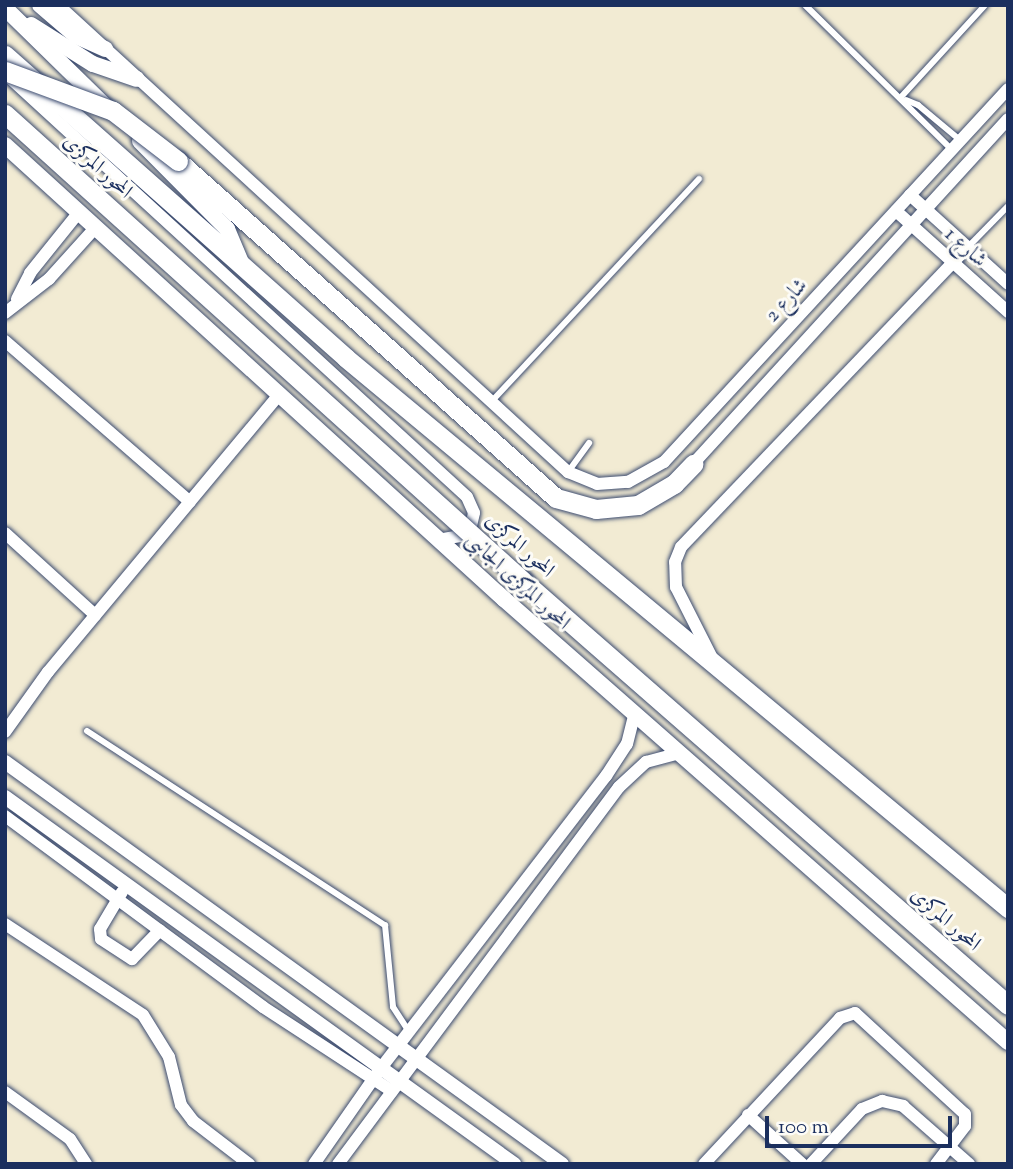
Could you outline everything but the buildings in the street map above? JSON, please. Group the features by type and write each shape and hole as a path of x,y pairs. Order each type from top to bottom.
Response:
{"highway":[{"name":"المحور المركزى","path":"5,55 243,267 719,672 1008,908"},
{"path":"5,72 113,111 178,161 556,499 597,509 638,505 674,484 693,464"},
{"name":"المحور المركزى","path":"5,114 523,581 1008,1005"}],"main road":[{"path":"40,5 76,36 105,49"},
{"path":"5,8 220,220 237,247 243,267"},
{"path":"20,21 93,64 137,79"},
{"name":"المحور المركزى الجانبى","path":"5,145 438,540 1008,1042"}],"street":[{"path":"58,5 568,472"},
{"path":"5,72 467,497 474,513 471,526 460,536 438,540"},
{"name":"شارع 2","path":"568,472 597,484 618,484 657,469 1008,89"},
{"name":"شارع 2","path":"693,464 1008,119"},
{"name":"شارع 1","path":"910,195 1008,284"},
{"name":"شارع 1","path":"896,211 1008,313"},
{"path":"15,303 30,273 79,212"},
{"path":"5,313 49,279 96,227"},
{"path":"719,672 676,587 673,570 681,547 967,248"},
{"path":"5,341 190,502"},
{"path":"5,732 95,615 279,395"},
{"path":"5,533 95,615"},
{"path":"314,1164 399,1046 606,776 626,744 634,715"},
{"path":"338,1164 620,787 646,762 680,753"},
{"path":"5,762 562,1164"},
{"path":"606,776 620,787"},
{"path":"5,797 122,893 160,930 262,1007 378,1074"},
{"path":"5,816 122,893 395,1086 514,1164"},
{"path":"122,893 100,929 101,939 126,958 138,956 160,930"},
{"path":"5,924 143,1015 169,1057 173,1083 187,1113 249,1164"},
{"path":"704,1164 840,1018 855,1013 963,1111 965,1126 936,1164"},
{"path":"5,1092 70,1139 86,1164"},
{"path":"811,1164 862,1109 883,1101 903,1106 970,1164"},
{"path":"748,1115 802,1164"}],"lane":[{"path":"805,5 957,146"},
{"path":"904,98 985,5"},
{"path":"904,98 918,105 957,146"},
{"path":"491,402 699,179"},
{"path":"967,248 1008,206"},
{"path":"568,472 589,443"},
{"path":"88,731 385,925 393,1007 410,1032"}]}
